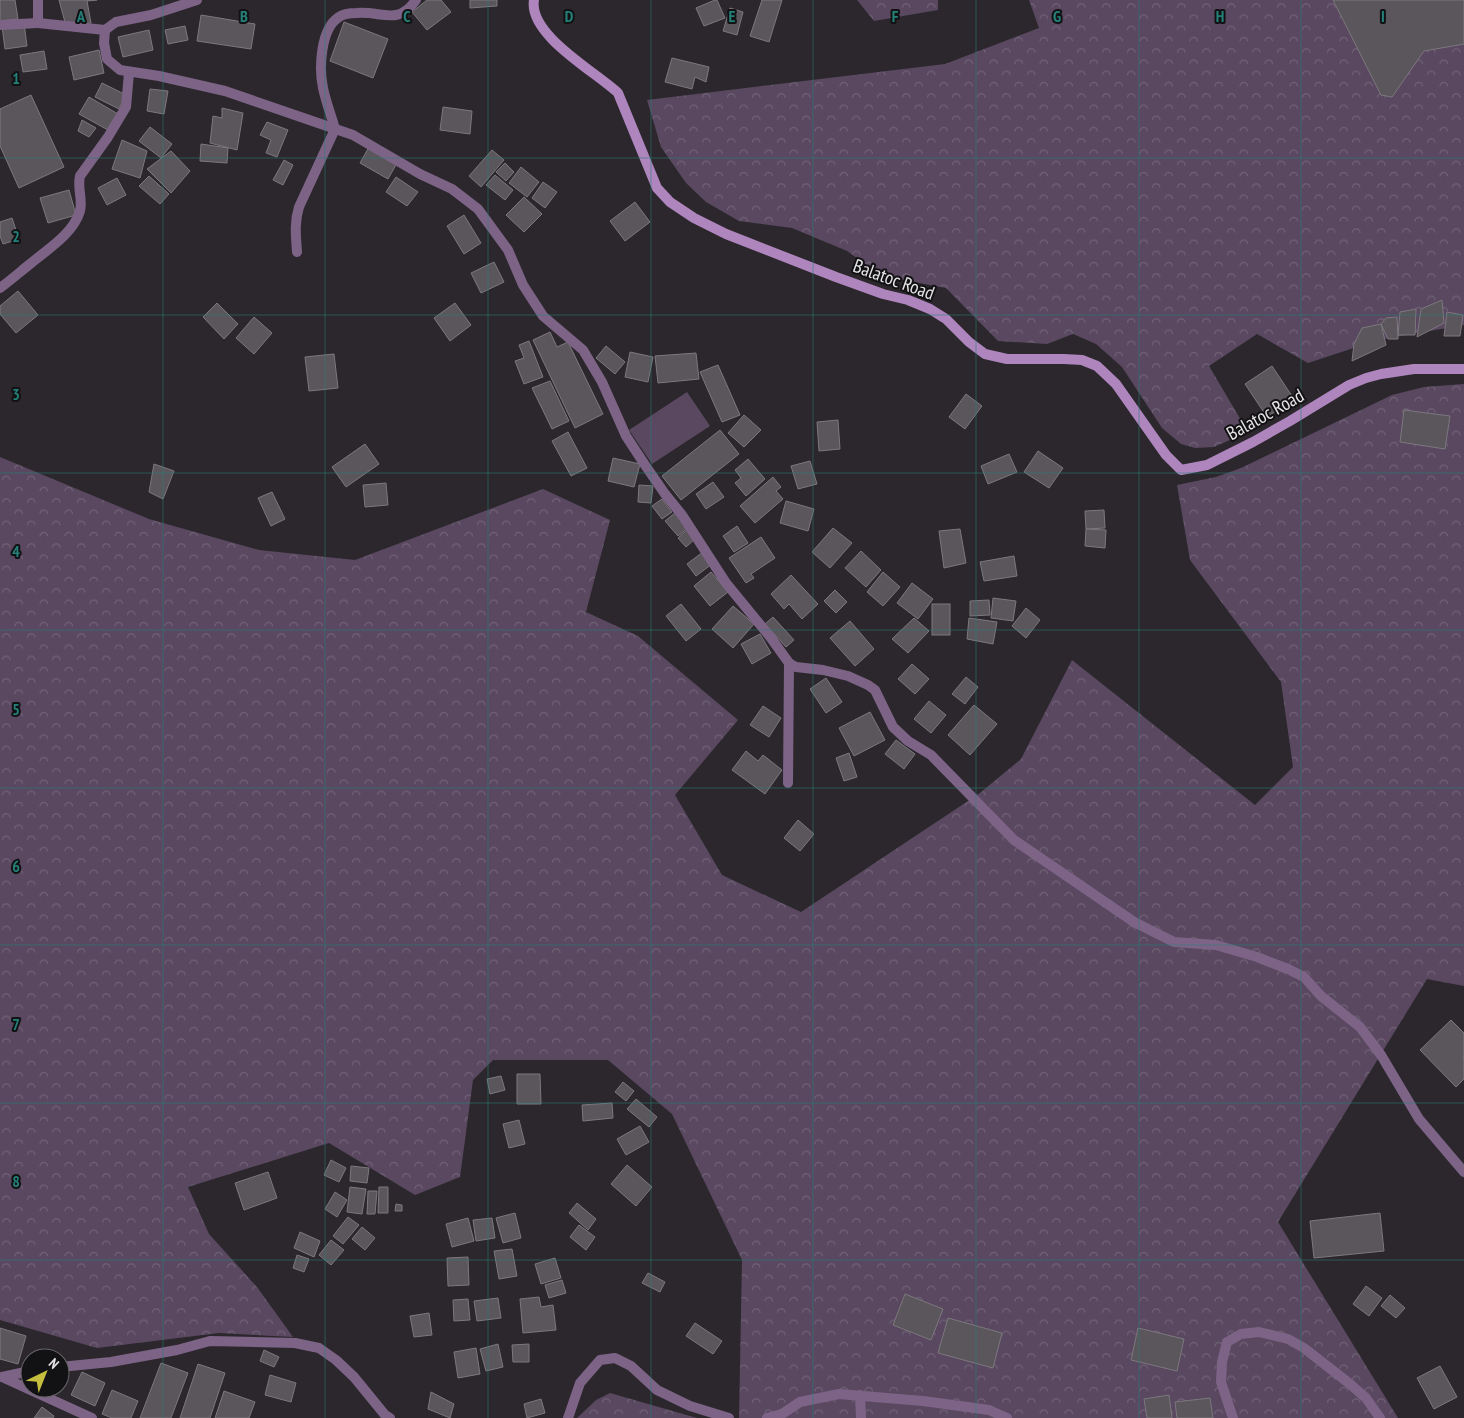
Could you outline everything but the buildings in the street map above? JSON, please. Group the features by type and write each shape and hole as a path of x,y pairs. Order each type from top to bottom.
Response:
{"main road":[{"name":"Balatoc Road","path":"534,0 533,5 540,24 556,43 618,93 657,188 670,202 694,218 726,234 844,280 930,309 946,319 968,342 985,354 1008,359 1064,358 1082,360 1097,366 1116,384 1166,455 1181,470 1207,465 1283,425 1349,385 1366,378 1414,369 1464,370"}],"street":[{"path":"38,0 38,23"},
{"path":"0,25 38,23 105,30 116,22 151,15 197,0"},
{"path":"297,252 295,228 298,208 335,129 323,88 322,69 325,38 331,24 340,16 358,12 393,17 401,14 416,0"},
{"path":"105,30 104,43 107,59 120,70 129,73 159,76 225,91 353,134 420,174 452,189 478,209 508,250 523,285 543,316 583,350 602,382 626,436 640,458 682,515 726,583 789,663 796,667 823,670 848,676 875,690 893,728 908,741 931,755 1014,840 1134,922 1174,942 1216,945 1257,957 1288,969 1304,978 1322,996 1360,1027 1381,1055 1419,1119 1464,1172"},
{"path":"0,288 66,234 75,222 80,210 81,200 78,183 80,176 108,137 126,107 129,73"},
{"path":"788,783 789,663"},
{"path":"1233,1418 1221,1382 1222,1362 1227,1342 1241,1334 1260,1332 1288,1340 1304,1348 1366,1398 1380,1418"},
{"path":"70,1366 111,1362 177,1350 210,1341 295,1343 319,1348 336,1360 354,1377 385,1415 390,1418"},
{"path":"568,1418 580,1383 600,1360 615,1358 631,1366 657,1390 690,1406 729,1418"},
{"path":"1,1377 20,1373"},
{"path":"1,1377 92,1418"},
{"path":"767,1418 782,1414 800,1402 839,1394 989,1410 1007,1418"},
{"path":"860,1395 861,1418"}],"green space":[{"path":"857,0 938,0 938,10 874,21"},
{"path":"1029,0 1464,0 1464,325 1378,340 1308,363 1257,334 1209,366 1248,432 1214,447 1195,448 1181,444 1162,428 1122,367 1096,344 1073,334 1047,344 998,341 946,288 893,278 868,266 847,251 792,228 739,221 706,202 686,183 661,147 647,100 945,64 1039,28"},
{"path":"1464,384 1464,986 1427,979 1278,1222 1398,1418 739,1418 742,1260 672,1114 608,1060 493,1060 473,1080 460,1177 415,1195 329,1143 188,1187 209,1234 257,1287 293,1337 219,1333 97,1348 0,1320 0,457 149,519 259,550 355,560 543,489 610,520 586,612 638,636 738,720 675,795 722,875 801,912 980,793 1021,759 1072,660 1255,805 1293,767 1281,682 1190,560 1177,485 1216,477 1241,468 1392,395 1424,387"},
{"path":"687,392 710,426 652,464 629,430"},
{"path":"610,1393 697,1418 577,1418 596,1400"}]}
